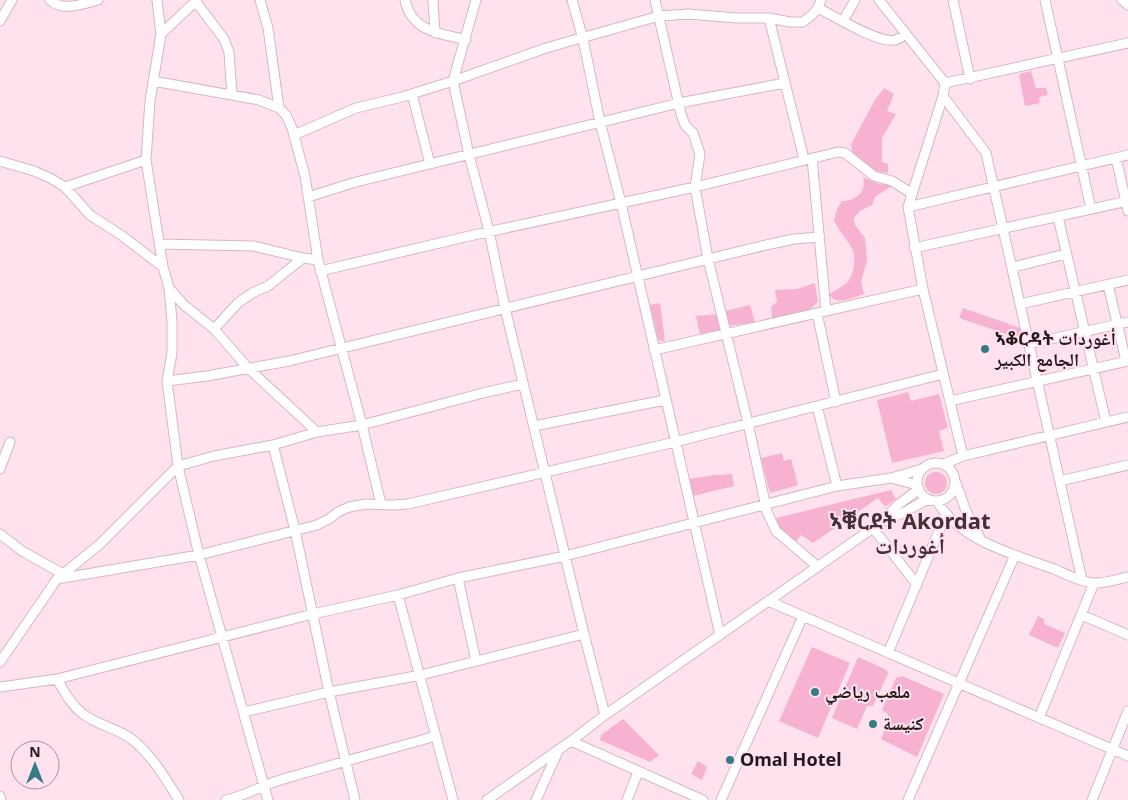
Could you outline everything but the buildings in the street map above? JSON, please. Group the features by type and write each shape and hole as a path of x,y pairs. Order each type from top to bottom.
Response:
{"street":[{"path":"0,21 12,0"},
{"path":"50,0 54,5 60,7 98,0"},
{"path":"157,0 161,34 150,101 146,160 163,267 169,288 172,353 167,381 178,466 199,555 268,800"},
{"path":"260,0 268,28 279,108"},
{"path":"405,0 412,18 420,26 435,33 466,40"},
{"path":"433,0 435,33"},
{"path":"476,0 453,81 544,472 605,715"},
{"path":"572,0 583,39 600,122 621,203 674,442 720,635"},
{"path":"655,0 685,125 693,133 700,154 695,186 708,259 748,423 769,520 776,531 818,567"},
{"path":"842,21 855,0"},
{"path":"879,0 945,83 943,96 908,207 923,289 963,456"},
{"path":"953,0 970,79"},
{"path":"1046,0 1091,209"},
{"path":"1122,0 1128,5"},
{"path":"161,34 197,1 224,39 229,52 232,95"},
{"path":"294,135 356,108 412,94 546,48 659,16 688,14 737,18 768,18 803,22 812,15 820,4 842,21 871,36 896,40 906,34"},
{"path":"768,18 808,159 820,237 821,312 836,402"},
{"path":"945,83 1128,43"},
{"path":"153,81 259,100 279,108 286,115 294,135 305,176 320,271 362,425 381,504"},
{"path":"308,197 356,182 679,103 785,83"},
{"path":"412,94 430,164"},
{"path":"943,96 983,148 1013,267 1028,344 1082,580"},
{"path":"320,271 838,152 845,153 874,176 892,181 911,193"},
{"path":"908,207 1128,155"},
{"path":"1116,158 1128,211"},
{"path":"65,187 146,160"},
{"path":"0,161 34,171 65,187 90,215 121,235 163,267"},
{"path":"914,248 1127,201"},
{"path":"1058,216 1106,422"},
{"path":"167,381 207,376 289,361 708,259 794,239 820,237"},
{"path":"160,244 254,246 318,260"},
{"path":"1013,267 1066,254"},
{"path":"214,330 239,302 254,292 268,286 303,258"},
{"path":"1020,304 1128,280"},
{"path":"950,401 1127,361 1108,285"},
{"path":"169,288 214,330 248,368 318,432"},
{"path":"654,350 727,335 923,289"},
{"path":"1028,344 1128,322"},
{"path":"0,534 60,576 199,555 317,525 344,509 366,504 408,504 674,442 942,374"},
{"path":"0,662 60,576 100,544 178,466 214,456 272,445 318,432 362,425 523,384"},
{"path":"534,426 666,400"},
{"path":"817,406 837,486"},
{"path":"0,687 57,679 314,614 398,595 458,578 565,556 837,486 891,478 922,469 932,463 944,464 963,456 1128,417"},
{"path":"0,469 10,442"},
{"path":"272,445 295,530 314,614 328,692 355,800"},
{"path":"944,464 953,472 966,511 981,540"},
{"path":"1060,481 1128,465"},
{"path":"883,521 918,487 919,474 922,469"},
{"path":"891,478 918,487 957,525 981,540 1015,555 1094,583 1128,577"},
{"path":"487,800 605,715 883,521 932,500 946,498 953,492 956,483"},
{"path":"888,653 946,514"},
{"path":"873,528 917,584"},
{"path":"908,800 1015,555"},
{"path":"458,578 476,662"},
{"path":"1039,718 1094,583"},
{"path":"398,595 453,800"},
{"path":"768,601 1128,756"},
{"path":"1082,615 1128,635"},
{"path":"722,800 803,616"},
{"path":"244,712 328,692 420,675 584,634"},
{"path":"57,679 77,709 84,715 120,731 135,741 161,771 179,800"},
{"path":"1092,800 1128,712"},
{"path":"226,800 245,795 264,785 346,760 436,736"},
{"path":"571,741 703,800"},
{"path":"536,800 559,749"},
{"path":"627,800 638,772"},
{"path":"0,796 1,800"}],"shaded area":[{"path":"1031,71 1036,88 1046,88 1048,95 1039,97 1040,103 1025,106 1019,74"},
{"path":"884,88 894,94 887,111 896,114 882,138 882,162 888,164 888,173 876,171 867,166 852,152 851,144 875,100"},
{"path":"863,177 879,184 893,185 875,197 872,205 860,211 854,218 855,225 865,238 867,260 861,282 864,294 841,301 832,298 829,294 842,286 851,277 854,266 854,253 834,220 837,209 842,201 856,197 862,191"},
{"path":"815,283 818,302 809,310 772,318 771,307 777,302 775,290 797,289"},
{"path":"660,303 665,341 658,339 650,305"},
{"path":"750,305 755,322 729,326 726,311"},
{"path":"963,308 1020,328 1024,340 959,318"},
{"path":"718,314 720,330 700,334 696,316"},
{"path":"908,392 911,401 939,394 948,428 939,431 944,451 892,463 877,400"},
{"path":"782,453 784,461 791,459 798,485 770,493 761,458"},
{"path":"936,472 944,475 947,483 944,491 936,494 928,491 925,483 928,475"},
{"path":"732,474 734,486 693,496 689,479"},
{"path":"891,490 896,499 885,507 878,498 813,543 801,535 795,543 778,531 776,518"},
{"path":"1038,616 1044,619 1044,624 1065,633 1058,648 1029,635"},
{"name":"ملعب رياضي","path":"812,647 850,663 818,738 779,721"},
{"path":"858,657 887,670 888,674 873,706 867,706 857,729 832,718"},
{"path":"902,676 944,694 917,757 881,739 889,719 888,714 882,710 896,678"},
{"path":"623,719 659,755 650,762 600,740 601,735"},
{"path":"698,761 707,767 702,780 691,774"}],"place":[{"name":"ኣቆርዳት أغوردات الجامع الكبير","path":"985,349"},
{"name":"ملعب رياضي","path":"815,692"},
{"name":"كنيسة","path":"873,724"},
{"name":"Omal Hotel","path":"730,760"}],"district":[{"name":"ኣቑርደት Akordat أغوردات","path":"910,534"}]}
